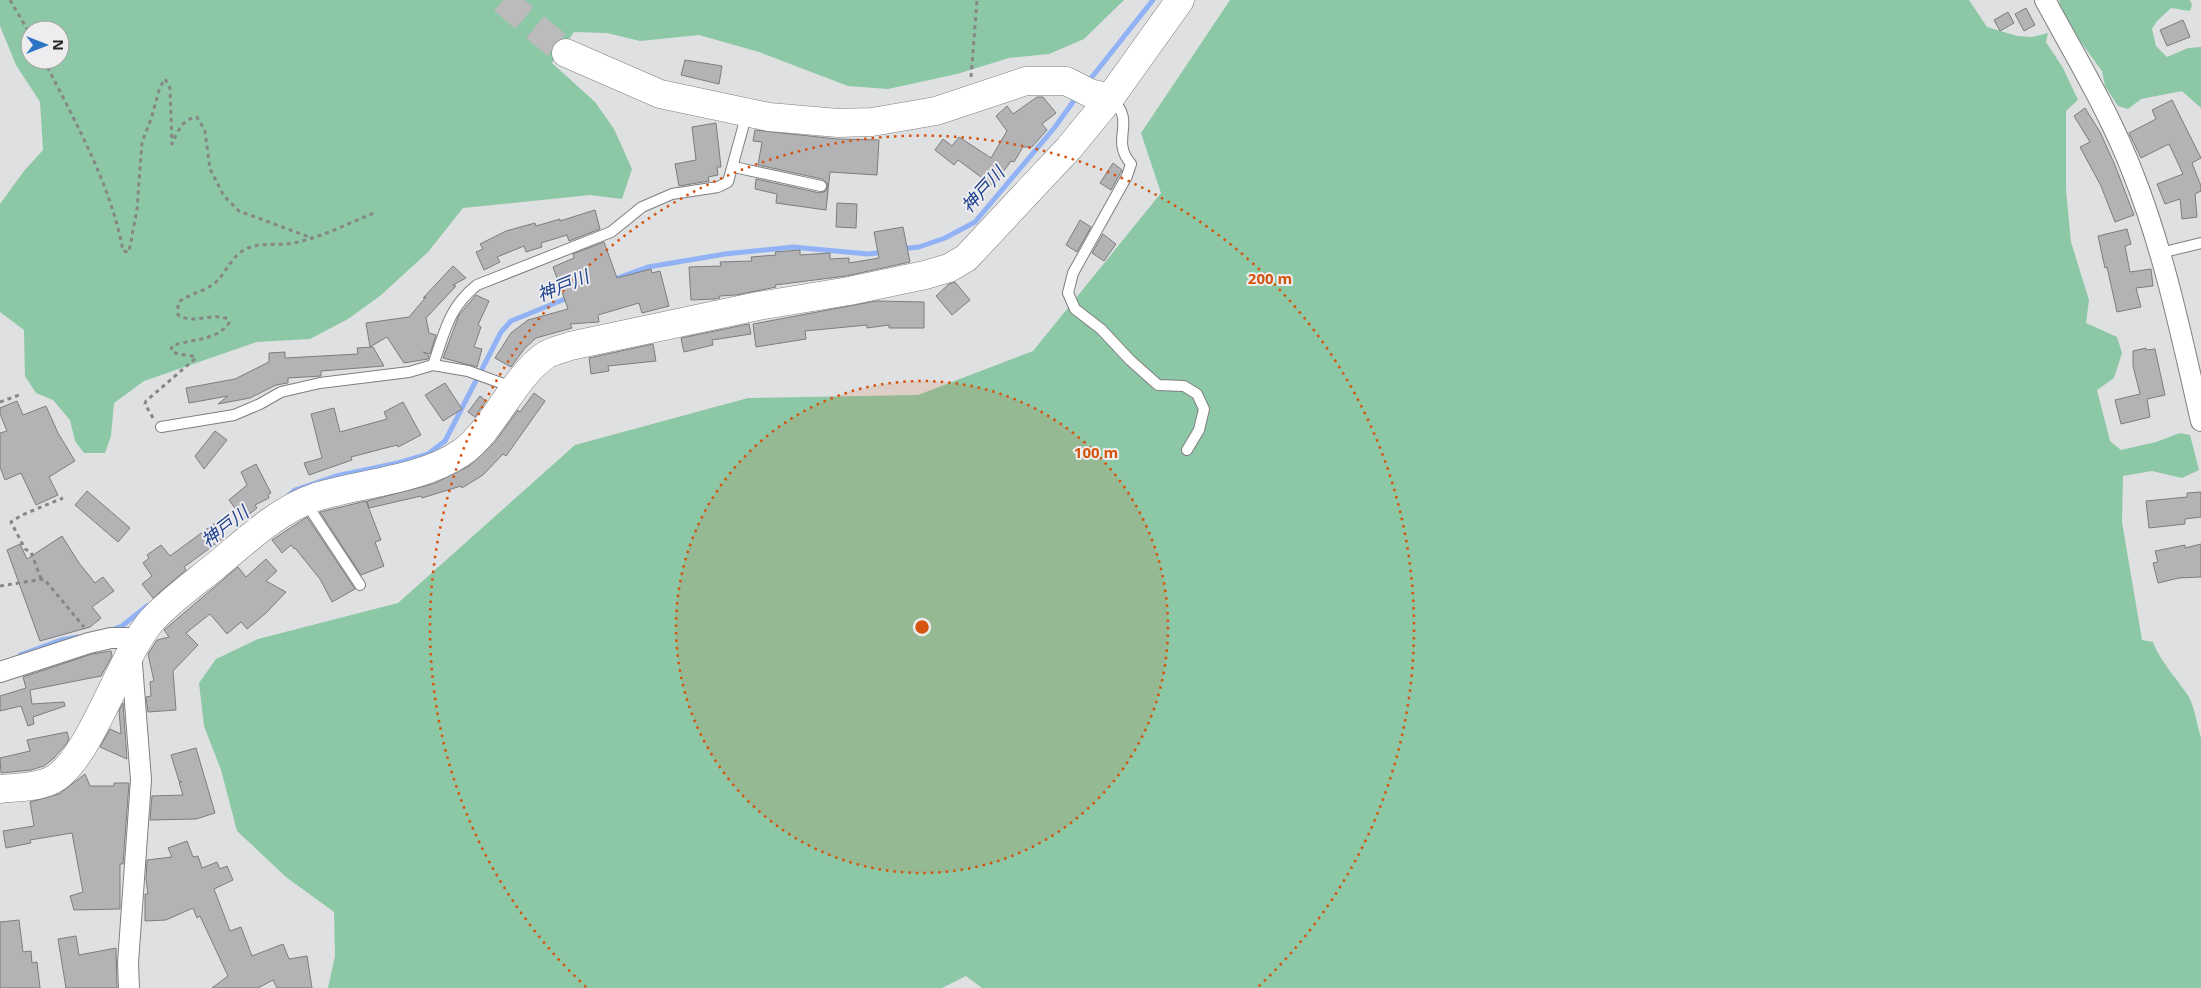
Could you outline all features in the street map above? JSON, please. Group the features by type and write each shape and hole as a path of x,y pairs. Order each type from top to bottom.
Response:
{"street":[{"path":"0,789 39,785 52,781 64,773 83,746 135,645 152,621 175,599 260,530 290,509 315,498 443,464 463,451 480,434 515,389 546,355 570,346 758,306 848,291 949,268 966,258 1069,148 1110,98 1180,0"},
{"path":"2045,0 2098,98 2134,176 2160,253 2201,421"},
{"path":"566,53 660,94 769,117 838,123 872,122 936,111 1026,81 1046,79 1066,81 1090,92 1110,98"},
{"path":"0,672 111,638 135,645"},
{"path":"129,988 128,962 141,780 135,645"}],"lane":[{"path":"1110,98 1121,108 1124,120 1123,155 1131,164 1127,176 1073,273 1068,293 1075,309 1101,329 1130,360 1158,385 1184,386 1197,394 1204,409 1199,430 1187,450"},
{"path":"433,365 452,311 463,296 476,285 612,232 642,207 672,194 722,186 728,182 734,167 747,112"},
{"path":"734,167 822,186"},
{"path":"2160,253 2201,243"},
{"path":"161,428 234,415 289,390 320,383 409,372 433,365 468,371 515,389"},
{"path":"305,502 360,585"}],"path":[{"path":"10,0 22,20"},
{"path":"969,100 977,0"},
{"path":"49,70 95,161 120,234 123,250 129,252 137,208 142,142 160,87 165,79 170,88 172,144 179,127 189,118 197,117 204,131 210,169 224,196 239,211 312,238"},
{"path":"161,428 154,421 145,404 146,401 196,358 192,355 175,353 172,350 172,346 187,340 205,338 224,330 229,323 228,319 224,317 194,320 184,318 178,315 178,303 183,298 202,291 215,282 235,256 245,249 259,244 280,245 312,238 374,213"},
{"path":"0,402 22,394"},
{"path":"63,498 22,515 11,522 25,549 30,552 42,579 44,579 94,642"},
{"path":"0,586 42,579"}],"green space":[{"path":"0,0 1124,0 1084,39 1049,54 1009,58 957,74 888,89 848,86 759,52 699,35 640,41 607,33 574,32 552,63 595,102 614,129 632,169 622,199 590,195 463,208 428,252 380,296 348,319 310,339 257,342 144,381 114,403 111,436 105,453 84,453 75,441 70,420 53,400 36,393 25,376 24,330 0,312 0,204 24,171 43,150 40,102 16,65 0,26"},
{"path":"1230,0 1969,0 1987,27 2017,36 2032,37 2048,33 2046,42 2063,68 2078,100 2066,111 2066,190 2071,242 2089,300 2086,323 2117,337 2122,353 2114,378 2097,390 2110,441 2121,450 2156,442 2180,433 2190,435 2199,470 2182,478 2152,471 2123,476 2122,522 2142,640 2153,642 2164,663 2189,697 2201,738 2201,988 982,988 966,976 942,988 328,988 335,956 334,912 286,877 237,831 221,770 204,726 199,683 216,659 258,639 398,603 575,445 748,398 918,395 1033,351 1161,193 1141,133"},
{"path":"2059,0 2190,0 2192,5 2190,11 2171,8 2157,21 2152,29 2156,46 2167,57 2188,48 2201,47 2201,108 2182,91 2141,99 2128,109 2118,106 2105,86 2102,71 2080,41 2060,7"}],"building":[{"path":"2026,8 2035,25 2024,31 2015,14"},
{"path":"2008,12 2014,23 2000,31 1994,20"},
{"path":"2183,20 2190,37 2167,46 2160,30"},
{"path":"685,60 722,66 719,84 681,75"},
{"path":"1037,97 1043,97 1056,113 1042,124 1047,130 1032,147 1023,147 1014,162 1011,161 993,186 958,160 954,165 935,150 943,139 952,146 959,137 991,158 1007,131 996,116 1007,106 1013,114"},
{"path":"2172,100 2201,158 2192,163 2201,186 2201,191 2195,194 2197,217 2182,219 2180,199 2165,204 2157,184 2183,174 2169,144 2141,158 2129,133 2156,119 2152,110"},
{"path":"2085,108 2100,132 2134,215 2115,222 2101,186 2080,147 2090,142 2074,116"},
{"path":"716,123 721,167 717,167 718,175 708,177 709,181 679,186 675,164 696,160 692,127"},
{"path":"755,130 837,139 879,140 877,175 830,172 826,210 776,203 777,194 755,189 756,179 820,193 826,191 828,184 822,179 758,165 762,142 753,141"},
{"path":"1113,163 1122,170 1111,190 1100,183"},
{"path":"837,203 857,204 856,228 836,227"},
{"path":"595,210 600,229 569,241 567,235 541,243 542,247 526,252 524,246 497,257 500,262 484,270 476,252 483,249 480,244 506,231 535,223 536,226 560,219 560,221"},
{"path":"1080,220 1091,227 1077,252 1066,245"},
{"path":"903,227 910,262 846,276 775,285 776,287 736,295 719,296 720,298 715,299 691,300 689,267 721,266 720,262 752,261 751,257 776,255 775,252 800,250 800,255 830,253 830,259 849,258 849,263 879,258 874,232"},
{"path":"2127,229 2131,244 2125,246 2130,272 2151,269 2153,286 2136,288 2141,307 2117,312 2098,236"},
{"path":"1103,234 1116,244 1104,261 1092,253"},
{"path":"604,242 617,278 651,269 652,273 660,271 669,306 642,313 639,303 598,315 599,322 570,324 572,328 536,338 525,348 511,367 495,358 511,333 528,320 568,309 553,267 574,258 573,254"},
{"path":"453,266 466,278 453,285 456,286 426,318 429,333 436,335 430,354 423,352 429,356 428,359 404,363 387,337 370,347 366,323 409,317 426,297 423,298"},
{"path":"955,282 970,300 952,315 936,296 949,284"},
{"path":"476,295 489,301 478,325 481,327 474,347 482,349 477,367 443,358 459,315"},
{"path":"876,301 924,302 924,328 889,328 889,325 867,328 867,325 805,331 806,339 756,347 753,324"},
{"path":"749,324 751,334 712,340 713,345 684,352 681,338"},
{"path":"653,344 656,361 608,366 609,371 591,374 589,358"},
{"path":"373,347 384,366 321,371 321,376 288,378 288,383 276,385 250,398 218,404 228,396 189,403 186,388 235,379 269,362 269,353 285,352 285,358 358,354 357,348"},
{"path":"2146,348 2146,350 2155,349 2165,395 2147,399 2150,417 2121,424 2115,400 2140,394 2133,366 2133,351"},
{"path":"445,383 462,409 443,421 425,395"},
{"path":"534,393 545,401 506,456 503,454 483,475 462,488 461,486 422,498 421,496 369,508 367,501 433,484 469,466 495,442 518,410 520,412"},
{"path":"480,396 486,401 475,417 468,412"},
{"path":"17,401 23,415 46,406 58,433 75,461 49,477 58,495 36,505 21,473 5,480 0,467 0,433 7,431 0,414 0,408"},
{"path":"403,402 421,435 398,447 397,445 351,457 352,460 309,475 304,463 322,458 311,414 334,408 340,432 387,419 384,412"},
{"path":"215,431 227,440 204,469 195,456"},
{"path":"256,464 271,493 268,495 269,498 255,505 257,508 243,519 229,500 247,485 241,472"},
{"path":"87,491 130,528 118,542 75,505"},
{"path":"2201,492 2201,517 2185,519 2185,524 2149,528 2146,501 2187,497 2187,493"},
{"path":"366,501 381,540 375,542 384,566 361,575 320,512"},
{"path":"307,517 355,589 332,602 320,579 295,548 291,545 282,553 272,540"},
{"path":"215,523 225,537 184,567 186,570 153,598 142,584 152,576 143,563 149,558 147,555 161,545 170,556"},
{"path":"62,536 79,563 95,583 103,577 114,591 92,607 101,618 90,627 40,641 7,550 20,544 27,559"},
{"path":"2201,544 2201,577 2179,578 2158,583 2153,563 2158,562 2155,551 2185,545 2185,548"},
{"path":"266,559 277,571 266,581 286,592 247,629 241,622 227,634 210,614 186,633 198,645 173,671 176,710 148,712 146,697 151,696 150,682 154,681 148,654 157,640 169,637 164,630 238,567 246,577"},
{"path":"111,651 112,656 101,676 30,690 32,704 64,702 65,706 33,717 34,724 28,726 21,706 0,711 0,696 26,688 23,677 92,654"},
{"path":"123,703 127,759 100,747 110,729 121,734 119,711"},
{"path":"67,732 69,739 66,744 44,766 31,770 1,773 0,758 30,751 27,740"},
{"path":"196,748 215,813 196,819 150,820 152,796 183,795 179,782 182,782 179,781 171,755"},
{"path":"85,774 90,786 114,786 114,783 129,783 123,864 120,864 120,909 74,910 70,896 83,892 72,833 30,840 31,843 6,848 3,831 34,826 30,802 59,794"},
{"path":"187,841 193,857 198,856 202,868 217,862 220,869 227,866 233,880 214,889 230,931 241,927 252,956 283,944 289,959 307,956 312,988 277,988 273,980 258,988 212,988 228,976 200,916 197,918 193,908 166,920 145,921 145,894 148,894 146,879 147,860 172,857 168,848"},
{"path":"19,920 23,952 31,951 32,963 37,962 40,988 0,988 0,922"},
{"path":"76,936 79,955 116,948 117,988 66,988 58,939"}],"waterway":[{"name":"神戸川","path":"1088,82 1153,0"},
{"name":"神戸川","path":"900,249 919,247 945,238 975,222 1055,127 1078,95"},
{"name":"神戸川","path":"612,280 648,267 725,254 793,247 868,254 885,252"},
{"name":"神戸川","path":"288,496 295,490 336,476 398,463 428,454 445,441 501,332 511,321 570,297"},
{"name":"神戸川","path":"111,630 122,626 147,606"},
{"name":"神戸川","path":"20,655 61,640 78,637"}],"tunnel":[{"path":"503,0 566,53"}]}
